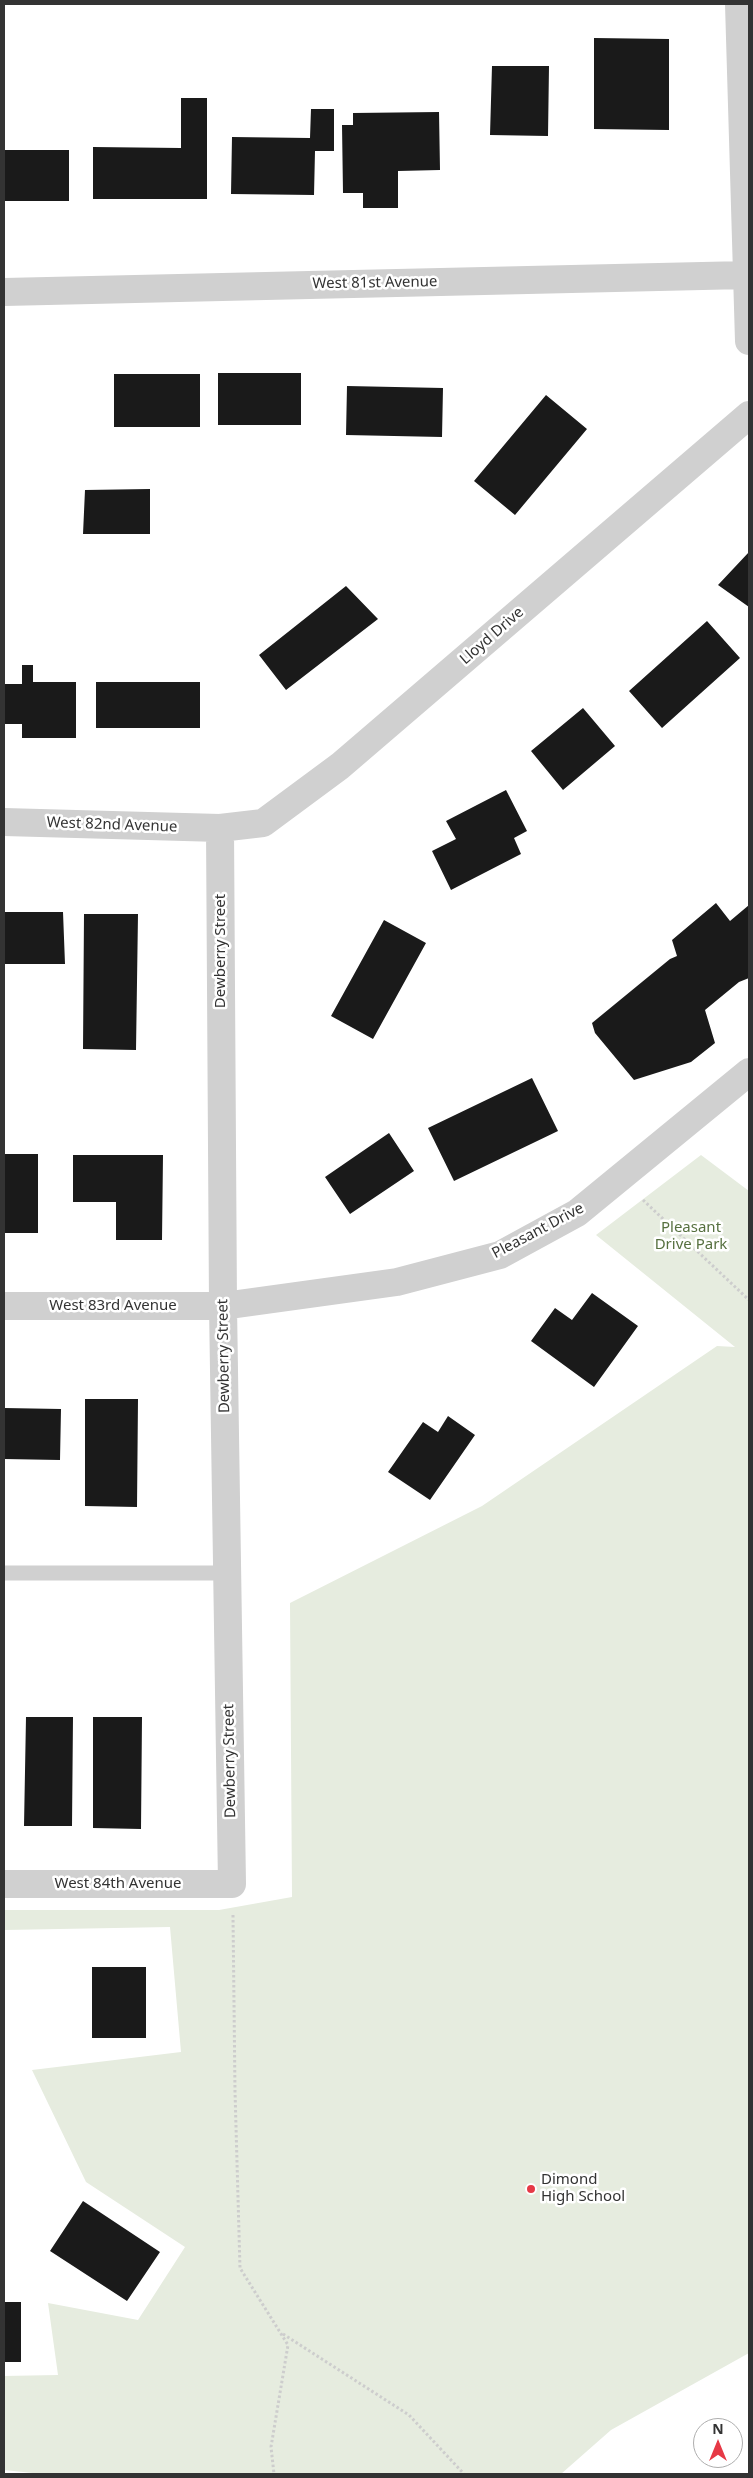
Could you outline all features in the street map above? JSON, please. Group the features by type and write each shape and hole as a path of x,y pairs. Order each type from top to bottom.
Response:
{"street":[{"path":"739,4 749,341"},
{"name":"West 81st Avenue","path":"4,292 746,275"},
{"name":"Lloyd Drive","path":"220,828 263,823 340,766 749,415"},
{"name":"West 82nd Avenue","path":"4,822 220,828"},
{"name":"Dewberry Street","path":"220,828 223,1306 232,1884"},
{"name":"Pleasant Drive","path":"223,1306 397,1282 500,1255 577,1213 621,1180 749,1072"},
{"name":"West 83rd Avenue","path":"4,1306 223,1306"},
{"name":"West 84th Avenue","path":"4,1884 232,1884"}],"lane":[{"path":"4,1573 227,1574"}],"path":[{"path":"621,1180 749,1300"},
{"path":"232,1884 234,2091 240,2268 288,2345 271,2447 274,2474"},
{"path":"280,2332 409,2414 464,2474"}],"green space":[{"name":"Pleasant Drive Park","path":"701,1155 749,1191 749,2353 611,2430 561,2474 42,2474 4,2470 4,2376 58,2375 48,2303 138,2320 185,2247 86,2182 32,2070 181,2052 170,1927 4,1930 4,1910 219,1910 292,1897 290,1603 482,1506 717,1346 735,1347 596,1235"}],"building":[{"path":"594,38 669,39 669,130 594,129"},
{"path":"492,66 549,66 548,136 490,135"},
{"path":"181,98 207,98 207,199 93,199 93,147 181,148"},
{"path":"311,109 334,109 334,151 315,151 314,195 231,194 232,137 310,138"},
{"path":"439,112 440,170 398,171 398,208 363,208 363,193 343,193 342,125 353,125 353,113"},
{"path":"4,150 69,150 69,201 4,201"},
{"path":"218,373 301,373 301,425 218,425"},
{"path":"114,374 200,374 200,427 114,427"},
{"path":"347,386 443,388 442,437 346,435"},
{"path":"546,395 587,429 515,515 474,481"},
{"path":"150,489 150,534 83,534 85,490"},
{"path":"749,552 749,607 718,585"},
{"path":"346,586 378,619 286,690 259,655"},
{"path":"707,621 740,658 662,728 629,691"},
{"path":"22,665 33,665 33,682 76,682 76,738 22,738 22,724 4,724 5,684 22,684"},
{"path":"96,682 200,682 200,728 96,728"},
{"path":"583,708 615,746 563,790 531,751"},
{"path":"506,790 527,831 514,838 521,854 451,890 432,851 456,839 446,821"},
{"path":"716,903 730,921 749,905 749,978 739,982 705,1010 715,1043 691,1062 634,1080 595,1033 592,1023 670,959 677,956 672,940"},
{"path":"4,912 63,912 65,964 4,964"},
{"path":"84,914 138,914 136,1050 83,1049"},
{"path":"384,920 426,943 373,1039 331,1016"},
{"path":"532,1078 558,1131 454,1181 428,1128"},
{"path":"389,1133 414,1171 350,1214 325,1177"},
{"path":"4,1154 38,1154 38,1233 4,1233"},
{"path":"73,1155 163,1155 162,1240 116,1240 116,1202 73,1202"},
{"path":"592,1293 638,1326 594,1387 531,1341 555,1308 572,1320"},
{"path":"85,1399 138,1399 137,1507 85,1506"},
{"path":"4,1408 61,1409 60,1460 4,1459"},
{"path":"448,1416 475,1435 430,1500 388,1472 423,1422 438,1432"},
{"path":"26,1717 73,1717 72,1826 24,1826"},
{"path":"93,1717 142,1717 141,1829 93,1828"},
{"path":"92,1967 146,1967 146,2038 92,2038"},
{"path":"83,2201 160,2252 127,2301 50,2251"},
{"path":"4,2302 21,2302 21,2362 4,2362"}],"place":[{"name":"Dimond High School","path":"531,2189"}]}
